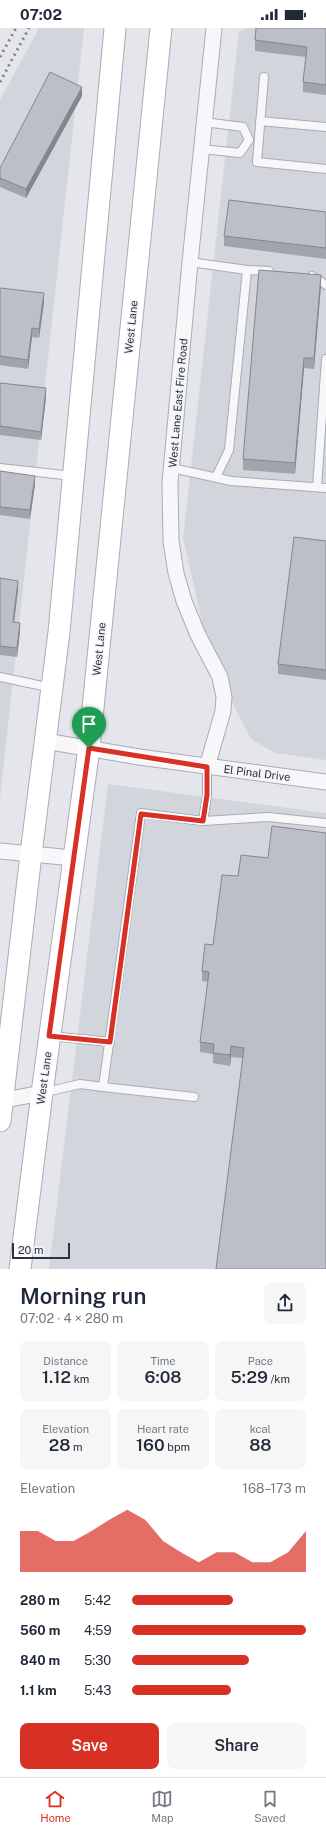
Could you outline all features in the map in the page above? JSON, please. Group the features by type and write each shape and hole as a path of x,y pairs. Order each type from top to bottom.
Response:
{"main road":[{"path":"1,1107 60,624 115,28"},
{"name":"West Lane","path":"20,1269 49,1036 89,748 161,28"}],"street":[{"name":"West Lane East Fire Road","path":"207,767 223,711 224,697 220,677 198,635 184,601 176,573 171,541 172,468 190,262 214,28"},
{"name":"El Pinal Drive","path":"45,741 207,767 326,782"},
{"path":"0,851 73,858"},
{"path":"1,1107 42,1093"}],"lane":[{"path":"264,77 257,162 326,168"},
{"path":"260,121 326,127"},
{"path":"204,122 243,127 249,140"},
{"path":"249,140 258,141"},
{"path":"201,149 240,153 249,140"},
{"path":"190,262 248,270 279,272"},
{"path":"216,477 229,450 248,270"},
{"path":"302,274 310,275 326,285"},
{"path":"317,487 326,359"},
{"path":"0,468 74,476"},
{"path":"172,468 231,481 326,488"},
{"path":"0,676 52,688"},
{"path":"203,821 207,795 207,767"},
{"path":"103,1087 141,814 203,821 268,817 326,823"},
{"path":"49,1036 110,1042"},
{"path":"42,1093 80,1084 194,1097"}],"shaded area":[{"path":"39,28 84,28 0,799 0,100"},
{"path":"247,28 326,28 326,760 275,753 251,739 211,661 183,538 239,32"},
{"path":"108,784 326,813 326,1269 49,1269"}],"building":[{"path":"256,28 326,28 326,85 303,82 307,47 255,40"},
{"path":"50,72 82,87 26,189 0,178 0,168"},
{"path":"229,200 326,212 326,248 224,236"},
{"path":"259,270 321,275 314,358 304,358 295,463 243,459"},
{"path":"0,288 44,293 39,329 32,328 28,360 0,356"},
{"path":"0,383 46,388 41,432 0,426"},
{"path":"0,471 35,476 30,510 0,507"},
{"path":"294,537 326,541 326,670 278,664"},
{"path":"0,578 18,581 13,622 20,623 17,648 0,646"},
{"path":"272,826 326,833 326,1269 216,1269 244,1048 231,1046 230,1055 213,1053 214,1044 200,1042 209,972 202,971 205,944 213,945 222,875 238,876 241,855 268,858"}],"railway":[{"path":"0,57 16,28"},
{"path":"0,82 29,28"}],"route":[{"path":"89,748 207,767 207,795 203,821 141,814 110,1042 49,1036 89,748"}]}
